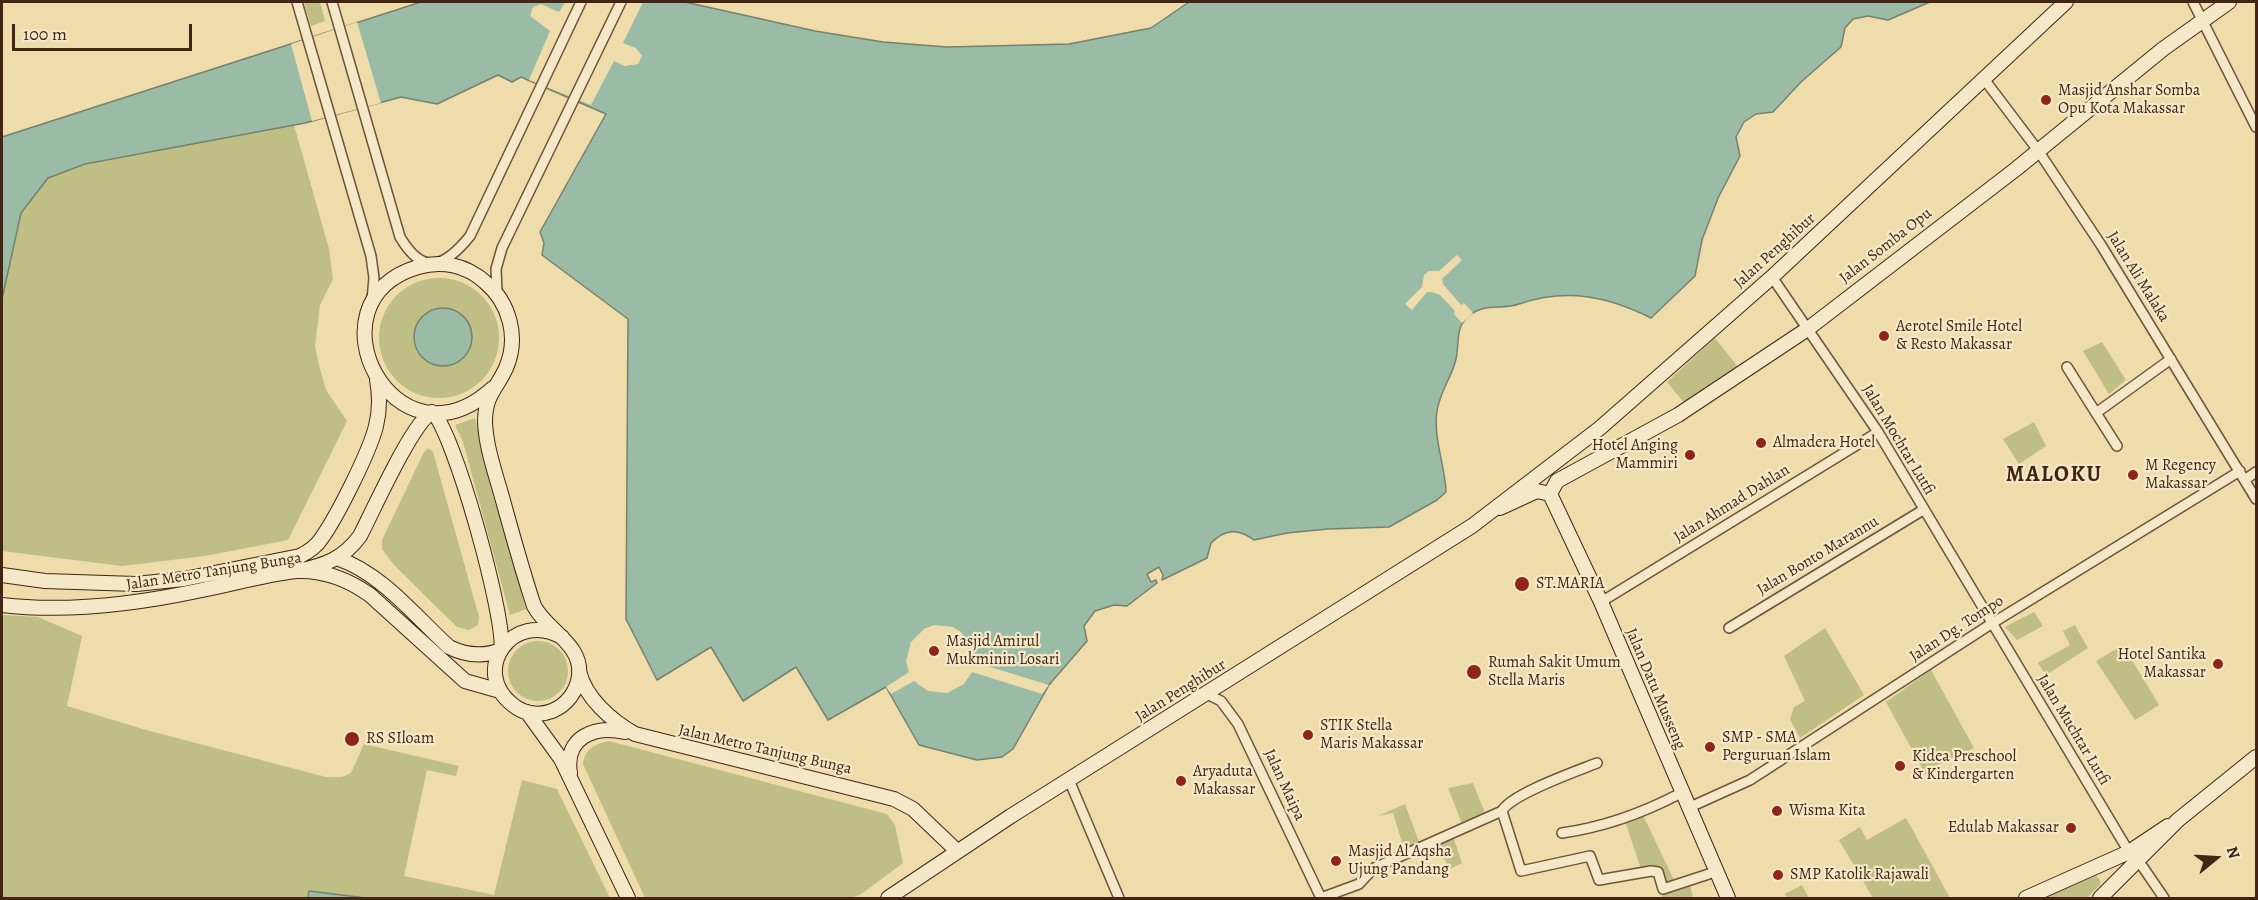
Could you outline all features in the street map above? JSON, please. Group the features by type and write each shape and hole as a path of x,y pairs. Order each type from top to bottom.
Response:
{"main road":[{"name":"Jalan Penghibur","path":"888,898 957,851 1493,511 1600,428 1772,277 2066,2"},
{"name":"Jalan Somba Opu","path":"1550,494 1557,481 1678,416 1809,328 2229,2"},
{"path":"493,388 466,407 432,412 400,402 377,379 366,350 365,329 370,309 381,291 399,275 431,264 444,263 463,268 482,279 498,295 508,315 512,337 506,369 493,388 486,404 485,420 489,451 534,606 544,622 562,637 574,651 579,669 572,694 560,706 544,713 519,709 500,691 495,666 501,650 511,638 525,631 548,630 562,637"},
{"name":"Jalan Metro Tanjung Bunga","path":"2,575 97,584 164,582 300,556 309,552 326,531 369,446 380,401 377,379"},
{"path":"298,571 339,559 360,536 403,453 425,417 432,412"},
{"path":"432,412 440,421 453,450 493,588 501,625 501,650"},
{"name":"Jalan Penghibur","path":"1493,511 1520,501 1536,491 1550,494"},
{"name":"Jalan Datu Musseng","path":"1550,494 1600,602 1728,898"},
{"path":"339,559 356,565 374,577 449,646 458,651 480,654 501,650"},
{"name":"Jalan Metro Tanjung Bunga","path":"2,605 37,609 119,605 298,571 327,574 355,584 385,607 465,681 500,691"},
{"name":"Jalan Metro Tanjung Bunga","path":"579,669 589,692 611,719 635,734 894,799 913,809 957,851"},
{"path":"527,712 561,759 628,898"},
{"path":"571,778 570,753 577,741 585,734 605,729 635,734"},
{"path":"2100,898 2133,856 2256,757"},
{"path":"2026,898 2133,856"}],"street":[{"path":"297,2 371,256 374,294 370,309"},
{"path":"332,2 400,237 418,261 431,264 454,253 470,236 581,2"},
{"path":"498,295 496,269 502,248 621,2"},
{"path":"2193,2 2205,20 2256,127"},
{"name":"Jalan Ali Malaka","path":"1984,79 2037,149 2101,244 2256,499"},
{"name":"Jalan Mochtar Lutfi","path":"1772,277 1878,432 1991,624"},
{"path":"2096,412 2171,359"},
{"path":"2067,367 2117,446"},
{"name":"Jalan Ahmad Dahlan","path":"1600,602 1878,432"},
{"name":"Jalan Dg. Tompo","path":"1688,808 1750,780 1991,624 2243,475 2256,472"},
{"name":"Jalan Bonto Marannu","path":"1729,628 1923,510"},
{"name":"Jalan Muchtar Lutfi","path":"1991,624 2133,856 2164,898"},
{"name":"Jalan Maipa","path":"1207,694 1221,701 1234,717 1321,898"},
{"path":"1321,898 1359,884 1374,868 1502,811 1505,805 1531,791 1597,763"},
{"path":"1069,780 1119,898"},
{"path":"1562,833 1597,828 1648,810 1681,793"},
{"path":"1502,811 1521,871 1590,856 1599,880 1651,871 1658,872 1663,889 1715,872"}],"shaded area":[{"path":"304,2 320,2 325,21 311,26"},
{"path":"421,2 685,2 815,31 883,42 947,47 1069,44 1151,28 1189,2 1930,2 1888,20 1868,16 1853,19 1845,28 1841,47 1801,82 1773,112 1756,114 1744,122 1736,137 1740,156 1718,198 1702,240 1695,276 1651,318 1619,304 1603,300 1554,296 1513,306 1483,309 1466,319 1460,329 1454,366 1437,411 1438,442 1446,492 1437,500 1389,527 1328,529 1287,533 1254,540 1242,533 1227,533 1211,543 1207,558 1162,580 1163,575 1159,567 1147,574 1151,582 1156,580 1157,583 1127,606 1114,605 1095,611 1084,626 1087,641 1049,685 1013,749 1002,757 977,760 919,745 886,687 828,720 796,667 743,701 711,647 657,680 626,619 628,319 542,255 544,243 540,232 606,114 521,77 512,82 498,75 437,104 401,97 305,123 85,164 48,178 21,213 2,299 2,137"},
{"path":"294,125 329,249 333,279 320,305 315,346 326,390 347,421 288,540 205,556 122,566 2,551 2,299 21,213 48,178 85,164"},
{"path":"439,278 462,283 481,296 494,315 499,338 494,361 481,380 462,393 439,398 416,393 397,380 384,361 379,338 384,315 397,296 416,283"},
{"path":"437,308 449,308 464,316 472,331 472,343 464,358 449,366 437,366 422,358 414,343 414,331 422,316"},
{"path":"1715,338 1737,366 1728,376 1686,405 1667,382"},
{"path":"2102,342 2126,380 2109,394 2083,351"},
{"path":"475,418 493,495 526,609 510,615 463,442 455,425"},
{"path":"2034,422 2046,446 2019,464 2003,439"},
{"path":"428,448 433,452 479,617 478,625 469,630 457,627 394,565 382,549 382,540"},
{"path":"2034,612 2043,626 2017,640 2005,627"},
{"path":"2,615 38,617 82,636 67,706 146,730 326,777 342,777 351,773 364,744 459,766 456,776 427,770 404,876 494,895 522,780 557,789 610,898 366,898 309,891 308,898 2,898"},
{"path":"2075,625 2088,648 2046,675 2038,663 2070,645 2063,631"},
{"path":"1825,628 1864,695 1800,738 1790,719 1794,707 1805,701 1784,656"},
{"path":"532,641 544,641 555,646 563,654 568,671 566,683 555,696 544,701 532,701 521,696 513,688 508,677 508,665 513,654 521,646"},
{"path":"2123,645 2159,705 2135,720 2096,661"},
{"path":"1931,670 1974,748 1927,770 1931,778 1928,779 1886,702"},
{"path":"609,741 887,814 895,825 903,863 860,895 850,898 645,898 583,764 591,748"},
{"path":"1473,783 1485,813 1463,826 1448,788"},
{"path":"1405,804 1419,842 1404,849 1393,813 1378,816"},
{"path":"1642,813 1675,882 1704,870 1710,878 1690,885 1693,898 1663,898 1654,874 1643,875 1623,815"},
{"path":"1906,818 1950,898 1873,898 1839,840 1860,827 1867,840"},
{"path":"1453,836 1462,863 1450,869 1438,848 1428,851 1427,847"},
{"path":"2096,876 2100,880 2100,885 2087,898 2046,898"},
{"path":"1802,885 1809,898 1787,898 1785,894"},
{"path":"309,891 366,898 308,898"}],"pier":[{"path":"565,2 643,2 623,43 636,48 642,56 638,64 625,66 614,61 591,105 529,80 550,31 530,16 533,7 541,4 559,12"},
{"path":"357,22 381,103 312,121 291,44"},
{"path":"1457,255 1462,260 1442,279 1443,284 1461,305 1464,303 1473,313 1462,323 1454,314 1455,311 1440,295 1432,292 1427,292 1412,310 1405,304 1422,287 1424,275 1429,271 1439,271"},
{"path":"934,625 953,627 961,632 973,648 974,662 1049,685 1042,694 972,672 964,684 947,693 928,691 914,681 891,694 886,687 909,672 906,661 911,642 924,629"}],"place":[{"name":"Masjid Anshar Somba Opu Kota Makassar","path":"2046,100"},
{"name":"Aerotel Smile Hotel & Resto Makassar","path":"1884,336"},
{"name":"Almadera Hotel","path":"1761,443"},
{"name":"Hotel Anging Mammiri","path":"1690,455"},
{"name":"M Regency Makassar","path":"2133,475"},
{"name":"ST.MARIA","path":"1522,584"},
{"name":"Masjid Amirul Mukminin Losari","path":"934,651"},
{"name":"Hotel Santika Makassar","path":"2218,664"},
{"name":"Rumah Sakit Umum Stella Maris","path":"1474,672"},
{"name":"STIK Stella Maris Makassar","path":"1308,735"},
{"name":"RS SIloam","path":"352,739"},
{"name":"SMP - SMA Perguruan Islam","path":"1710,747"},
{"name":"Kidea Preschool & Kindergarten","path":"1900,766"},
{"name":"Aryaduta Makassar","path":"1181,781"},
{"name":"Wisma Kita","path":"1777,811"},
{"name":"Edulab Makassar","path":"2071,828"},
{"name":"Masjid Al Aqsha Ujung Pandang","path":"1336,861"},
{"name":"SMP Katolik Rajawali","path":"1778,875"}],"district":[{"name":"MALOKU","path":"2054,476"}]}
